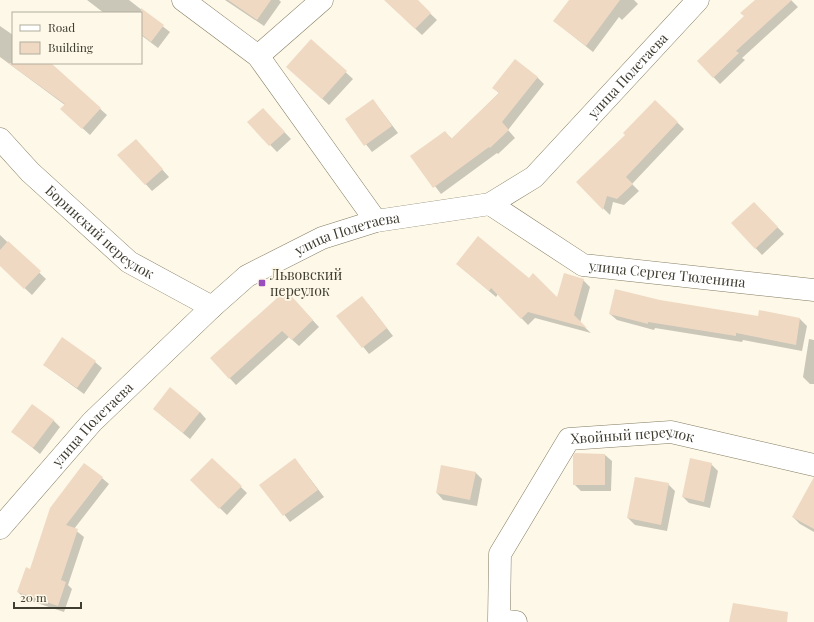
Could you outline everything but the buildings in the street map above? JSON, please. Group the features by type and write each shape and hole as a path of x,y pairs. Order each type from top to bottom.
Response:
{"street":[{"path":"183,0 258,56 376,221"},
{"path":"258,56 322,0"},
{"name":"улица Полетаева","path":"0,528 92,422 212,307 248,276 322,238 376,221 490,204 534,177 698,0"},
{"name":"Боринский переулок","path":"0,139 30,172 129,262 212,307"},
{"name":"улица Сергея Тюленина","path":"490,204 584,265 814,290"},
{"name":"Хвойный переулок","path":"516,622 499,620 500,554 569,439 671,432 814,465"}],"place":[{"name":"Львовский переулок","path":"262,283"}]}
